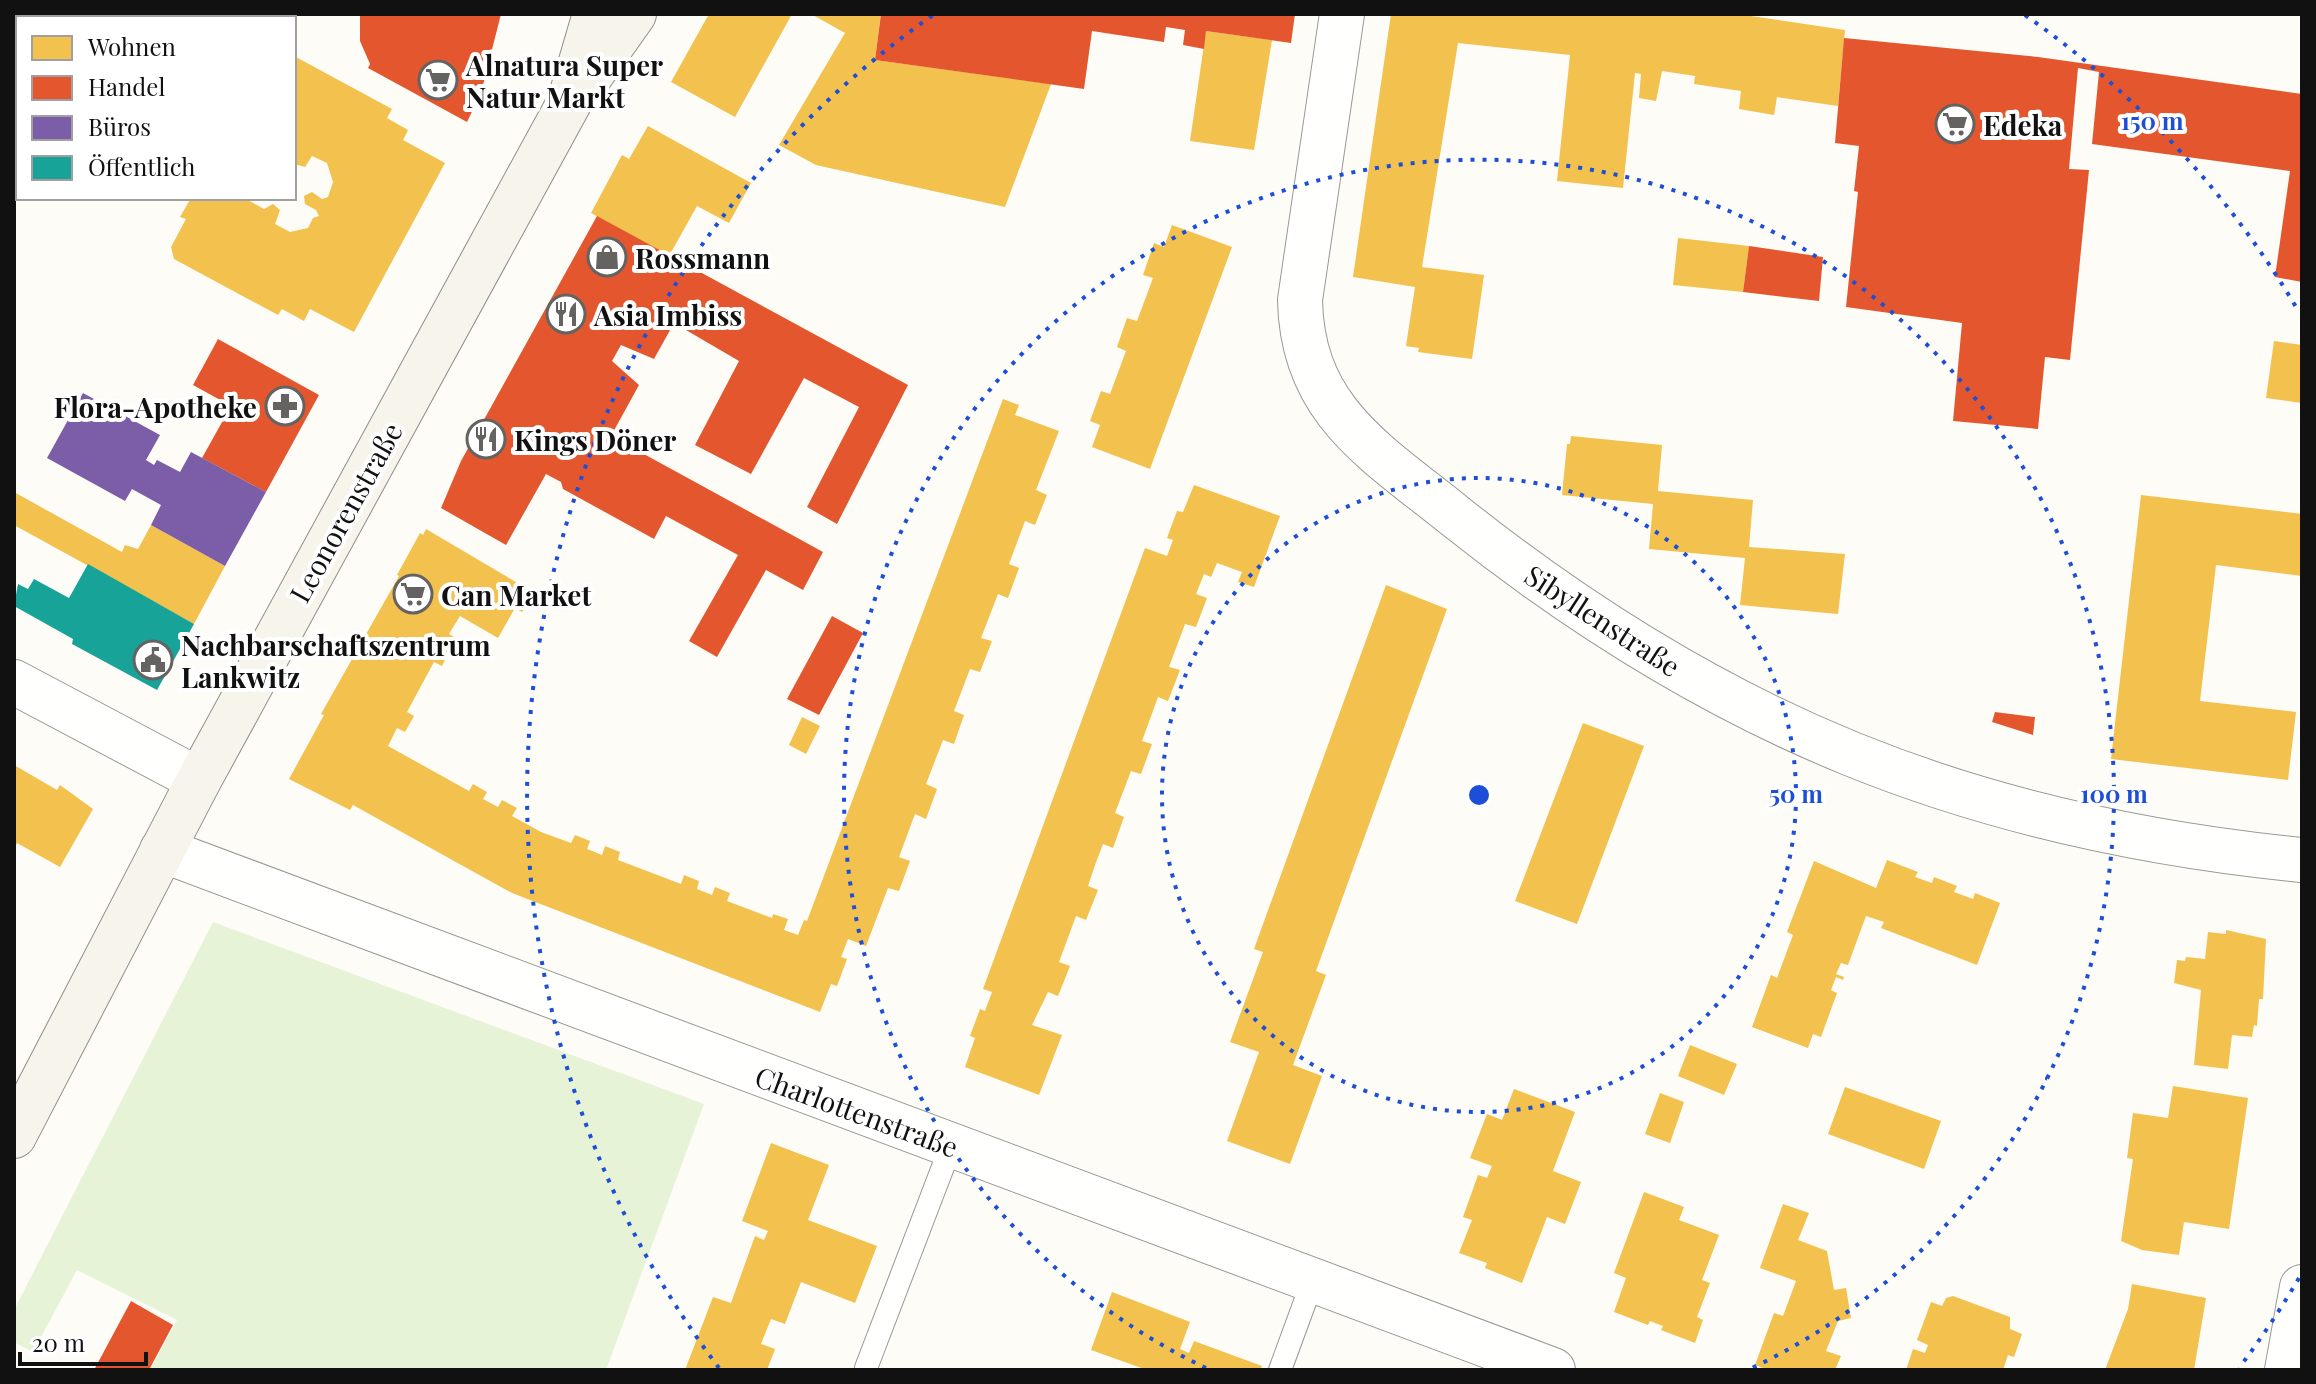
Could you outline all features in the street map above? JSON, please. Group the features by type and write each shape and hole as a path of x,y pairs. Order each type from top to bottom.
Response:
{"main road":[{"name":"Leonorenstraße","path":"569,103 595,14"},
{"name":"Leonorenstraße","path":"14,1136 199,780 569,103 634,14"}],"street":[{"name":"Sibyllenstraße","path":"1342,14 1300,300 1301,330 1307,361 1322,395 1357,435 1498,550 1600,622 1718,693 1835,749 1953,793 2069,825 2199,850 2302,860"},
{"path":"14,682 199,780"},
{"name":"Charlottenstraße","path":"162,850 1553,1370"},
{"path":"2287,1370 2302,1287"}],"lane":[{"path":"866,1368 951,1146"},
{"path":"1280,1370 1313,1280"}],"green space":[{"path":"213,922 704,1104 606,1370 150,1370 177,1320 77,1270 33,1352 14,1342 14,1310"}],"building: Wohnen":[{"path":"709,14 792,14 735,117 671,82"},
{"path":"811,14 881,14 875,60 1051,84 1005,207 816,165 779,145 845,33"},
{"path":"1391,14 1737,14 1845,30 1838,106 1777,97 1774,115 1739,109 1741,91 1694,84 1695,76 1662,71 1656,101 1639,98 1641,74 1635,73 1623,188 1557,181 1570,55 1458,43 1422,267 1484,275 1472,359 1418,352 1419,348 1406,346 1415,287 1353,277"},
{"path":"1206,31 1272,40 1254,150 1190,141"},
{"path":"296,57 392,109 387,118 408,130 403,140 445,163 354,332 310,309 304,321 282,309 278,315 174,259 171,247 186,219 180,217 190,200 248,200 264,209 273,204 280,210 275,224 290,232 308,228 313,218 319,216 316,210 305,204 304,196 312,192 322,199 328,197 333,182 327,163 312,156 305,167 296,165"},
{"path":"648,126 751,183 729,223 697,206 669,256 591,213 622,155 629,159"},
{"path":"1172,225 1232,247 1150,469 1092,447 1100,425 1090,421 1101,391 1110,394 1126,351 1117,347 1127,318 1137,321 1153,278 1143,275 1154,243 1164,247"},
{"path":"1678,238 1749,246 1743,292 1673,285"},
{"path":"2274,341 2302,345 2302,403 2266,398"},
{"path":"1003,399 1019,405 1015,415 1059,431 1036,490 1047,495 1035,525 1025,521 1009,564 1019,568 1008,598 998,594 981,638 992,641 980,672 970,669 954,711 964,715 954,744 943,740 926,784 937,789 926,819 915,814 899,857 910,861 899,891 888,888 866,946 848,939 841,957 847,959 837,986 831,984 820,1012 512,893 353,805 350,810 289,779 420,533 423,535 426,529 526,588 523,594 530,598 522,612 515,608 498,638 460,616 449,634 456,638 442,666 434,662 407,712 414,716 405,732 397,728 388,746 469,791 473,784 487,792 483,799 498,807 502,800 517,808 512,816 541,832 571,843 575,835 590,841 587,849 602,855 605,846 620,852 618,860 681,884 684,875 699,881 697,889 712,895 715,887 730,893 727,901 772,918 773,914 788,919 784,930 798,935 804,920 807,921"},
{"path":"1571,436 1662,445 1658,491 1753,500 1749,547 1845,554 1838,614 1740,605 1745,558 1649,549 1653,504 1562,495 1567,444 1570,444"},
{"path":"1194,485 1280,516 1254,587 1238,582 1242,572 1217,563 1211,577 1204,574 1196,594 1207,598 1196,627 1185,624 1169,667 1180,670 1168,701 1158,697 1142,741 1152,744 1141,774 1131,771 1115,813 1124,817 1113,848 1103,844 1095,865 1088,886 1098,890 1086,920 1076,916 1059,962 1070,966 1058,996 1048,992 1032,1025 1062,1035 1039,1095 965,1067 975,1038 970,1036 980,1009 985,1011 992,992 983,989 1145,548 1167,556 1173,540 1167,538 1177,511 1183,512"},
{"path":"14,492 122,552 125,545 138,549 151,525 225,566 194,624 14,525"},
{"path":"2141,495 2302,514 2302,576 2216,565 2200,701 2296,712 2288,780 2111,759"},
{"path":"1386,585 1447,609 1316,971 1326,975 1293,1065 1322,1076 1290,1164 1227,1141 1259,1052 1230,1042 1263,952 1254,949"},
{"path":"802,717 820,726 806,754 789,745"},
{"path":"1583,723 1644,746 1577,924 1515,901"},
{"path":"14,765 57,790 60,785 93,809 60,867 17,843 14,849"},
{"path":"1887,860 1918,872 1915,877 1932,883 1934,877 1957,886 1954,892 1973,899 1975,893 2000,903 1977,965 1881,928 1884,922 1866,916 1848,965 1841,963 1836,974 1844,977 1843,980 1836,977 1831,990 1837,993 1821,1037 1813,1034 1808,1048 1752,1027 1771,975 1777,978 1793,935 1787,932 1814,861 1876,888"},
{"path":"2226,930 2266,939 2263,999 2259,999 2257,1026 2254,1025 2252,1037 2232,1035 2228,1069 2194,1065 2201,990 2174,983 2177,960 2185,961 2186,957 2205,959 2208,932 2226,934"},
{"path":"1690,1045 1737,1064 1724,1095 1678,1076"},
{"path":"2173,1086 2248,1098 2229,1229 2184,1222 2179,1255 2142,1250 2121,1241 2133,1159 2127,1158 2133,1113 2168,1118"},
{"path":"1845,1087 1941,1121 1924,1169 1828,1134"},
{"path":"1514,1089 1575,1112 1553,1171 1581,1182 1565,1224 1547,1217 1522,1283 1485,1268 1487,1263 1459,1253 1472,1220 1463,1217 1478,1175 1487,1178 1492,1166 1470,1158 1487,1114 1502,1120"},
{"path":"1660,1093 1684,1102 1670,1143 1645,1134"},
{"path":"771,1143 829,1165 808,1220 877,1246 855,1303 801,1282 785,1324 771,1319 761,1344 775,1349 767,1370 685,1370 713,1297 731,1303 755,1236 764,1240 768,1231 742,1221"},
{"path":"1644,1192 1684,1207 1679,1220 1719,1235 1702,1280 1710,1283 1697,1317 1703,1320 1695,1343 1661,1330 1663,1326 1650,1321 1648,1325 1614,1312 1626,1278 1614,1273"},
{"path":"1783,1204 1809,1213 1798,1240 1827,1251 1834,1290 1846,1288 1851,1318 1838,1321 1826,1351 1841,1356 1835,1370 1768,1370 1755,1365 1774,1313 1783,1316 1796,1281 1760,1268"},
{"path":"2132,1284 2206,1298 2194,1370 2105,1370 2128,1309"},
{"path":"1112,1292 1190,1322 1180,1349 1189,1353 1194,1341 1262,1366 1260,1370 1147,1370 1091,1350"},
{"path":"1953,1296 2010,1317 2010,1329 2022,1334 2014,1357 2008,1355 2003,1370 1906,1370 1913,1349 1925,1353 1928,1345 1917,1340 1931,1302 1942,1306 1946,1298"}],"building: Handel":[{"name":"Alnatura Super Natur Markt","path":"360,14 501,14 481,93 467,122 368,68 370,64 360,41"},
{"path":"881,14 1295,14 1291,43 1206,31 1204,49 1183,45 1185,30 1166,27 1164,42 1092,31 1084,89 875,60"},
{"path":"1844,38 2038,57 2302,94 2302,282 2275,277 2290,171 2092,144 2099,72 2078,68 2069,169 2089,170 2070,360 2045,357 2038,429 1953,421 1962,323 1846,307 1858,192 1854,191 1859,146 1835,143"},
{"path":"597,216 908,385 837,524 807,507 859,407 804,378 751,474 695,445 739,361 674,323 654,359 621,345 612,361 639,385 611,436 823,552 803,590 766,570 717,657 689,641 738,555 666,516 654,539 563,489 561,482 546,474 506,545 441,508 461,461"},
{"path":"1749,246 1823,257 1819,301 1743,292"},
{"path":"218,339 319,395 266,492 202,458 231,406 193,385"},
{"path":"832,616 863,633 819,715 787,699"},
{"path":"1995,712 2035,717 2033,735 1992,722"},
{"path":"131,1301 173,1325 149,1370 94,1370"}],"building: Büros":[{"path":"83,393 160,435 146,460 154,465 157,460 180,472 191,452 266,492 225,566 151,525 161,505 132,489 125,501 47,458"}],"building: Öffentlich":[{"path":"88,564 194,624 157,690 72,644 73,639 14,606 18,584 28,589 34,579 69,598"}],"place":[{"name":"Alnatura Super Natur Markt","path":"438,80"},
{"name":"Edeka","path":"1955,124"},
{"name":"Rossmann","path":"607,257"},
{"name":"Asia Imbiss","path":"566,314"},
{"name":"Flora-Apotheke","path":"285,406"},
{"name":"Kings Döner","path":"486,439"},
{"name":"Can Market","path":"413,594"},
{"name":"Nachbarschaftszentrum Lankwitz","path":"153,660"}]}
